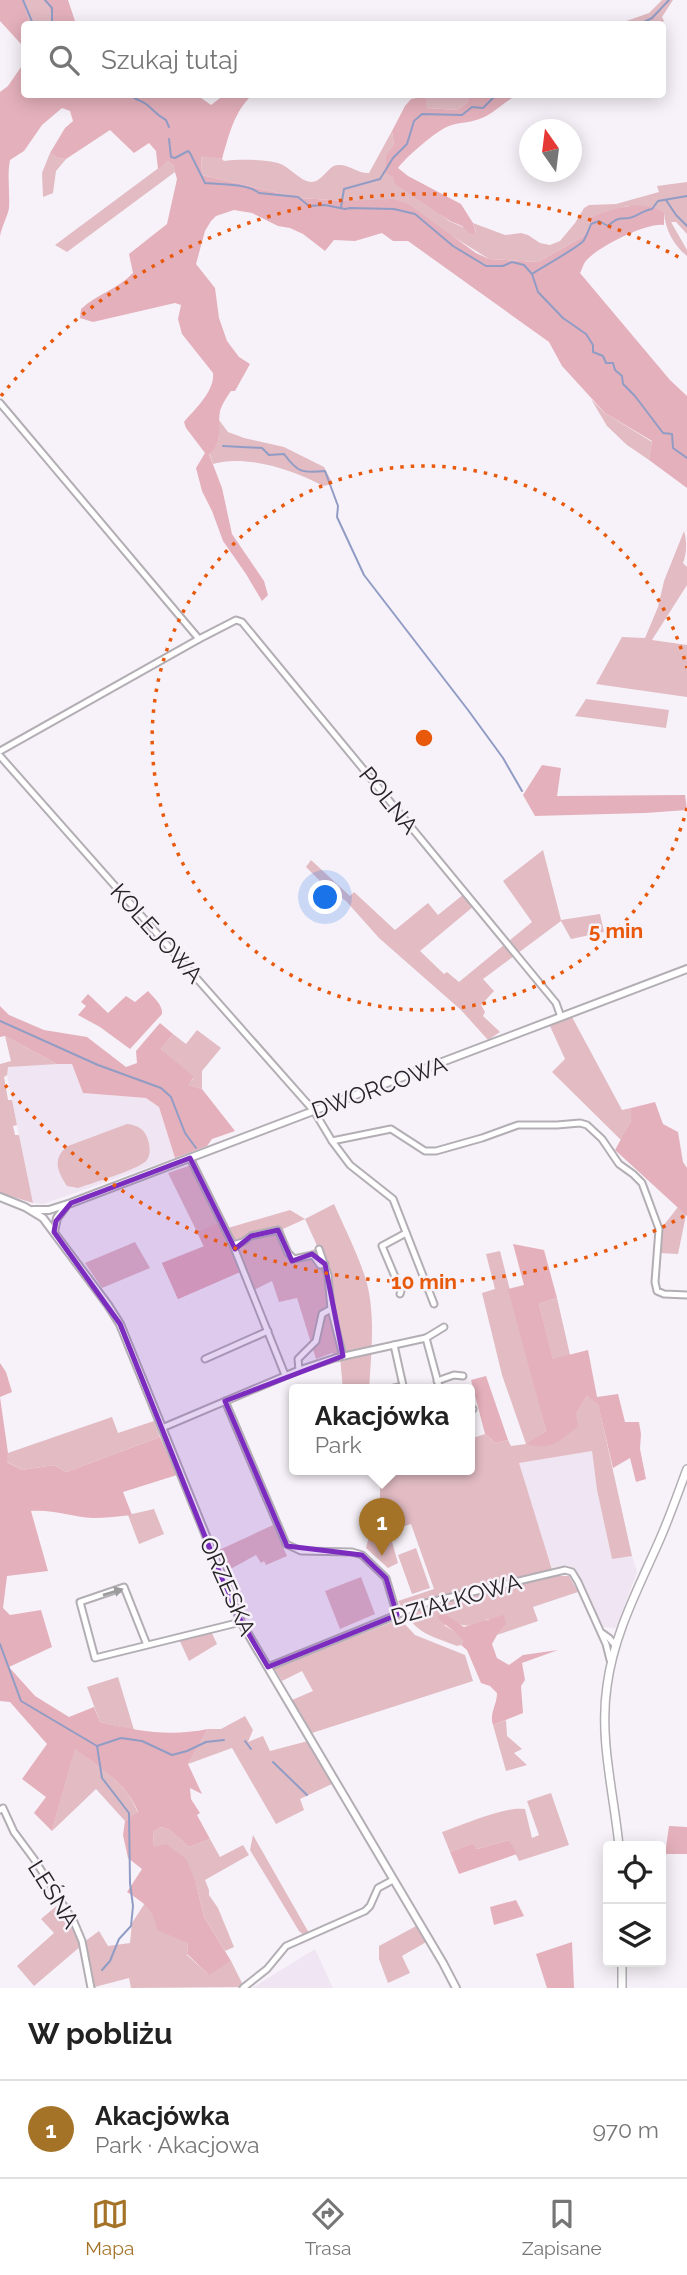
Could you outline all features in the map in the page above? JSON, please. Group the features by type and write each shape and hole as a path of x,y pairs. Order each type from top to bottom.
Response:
{"main road":[{"path":"618,1841 605,1726 610,1642 618,1634 687,1469"},
{"path":"622,1967 622,1988"}],"street":[{"path":"0,403 199,639"},
{"name":"POLNA","path":"0,753 199,639 236,620 243,622 556,1003 561,1017"},
{"name":"KOLEJOWA","path":"0,753 314,1111 350,1165 393,1199 434,1304"},
{"name":"DWORCOWA","path":"33,1210 51,1210 71,1203 687,969"},
{"path":"332,1141 391,1129 425,1151 436,1151 518,1125 587,1125 602,1139 619,1164 642,1183 659,1229 655,1282 657,1291 687,1295"},
{"path":"190,1158 233,1245 285,1375"},
{"name":"ORZESKA","path":"0,1196 33,1210 44,1220 120,1324 240,1622 456,1988"},
{"name":"DWORCOWA","path":"57,1217 71,1203"},
{"path":"44,1220 51,1210 55,1210 57,1217 54,1232"},
{"path":"44,1220 57,1217"},
{"path":"233,1245 250,1236 278,1230 288,1253 294,1259 313,1255 320,1265 325,1264"},
{"path":"400,1294 382,1246 406,1233"},
{"path":"319,1249 328,1275 331,1309 343,1356"},
{"path":"299,1370 298,1359 316,1342 322,1314 331,1309"},
{"path":"162,1428 285,1375 343,1356 426,1338 444,1327"},
{"path":"205,1359 268,1331"},
{"path":"426,1338 438,1384"},
{"path":"394,1345 403,1384"},
{"path":"437,1381 463,1376"},
{"path":"225,1401 286,1544 301,1551 352,1552 362,1555 386,1578 397,1615"},
{"name":"DZIAŁKOWA","path":"268,1667 426,1603 565,1570 572,1573 578,1581 601,1633 610,1642"},
{"path":"147,1645 124,1587 80,1602 94,1658 147,1645 240,1622"},
{"name":"LEŚNA","path":"0,1810 3,1808 14,1832 74,1922 82,1941 91,1988"},
{"path":"243,1988 267,1969 286,1946 365,1911 378,1888 393,1880"}],"highlighted area":[{"path":"190,1158 235,1249 251,1236 278,1230 292,1261 312,1254 325,1264 343,1356 225,1401 287,1546 362,1555 386,1578 397,1615 268,1667 234,1609 120,1324 54,1232 56,1221 71,1203"}],"shaded area":[{"path":"0,0 23,0 29,21 21,21 21,44 0,21"},
{"path":"23,0 46,0 53,21 29,21"},
{"path":"46,0 68,0 75,21 53,21"},
{"path":"662,0 673,0 662,17 664,21 626,21 649,13"},
{"path":"21,67 21,98 201,98 211,105 220,98 249,98 236,116 222,159 201,156 202,175 300,198 346,201 393,199 408,204 476,253 489,259 538,262 582,237 588,230 591,217 619,208 646,206 664,213 664,225 634,232 610,243 585,262 580,273 670,380 687,396 687,488 649,460 652,441 605,413 562,366 549,342 408,241 393,241 382,233 355,241 334,240 325,251 303,234 290,228 278,226 252,213 234,210 216,216 211,221 205,231 196,264 215,288 219,318 227,341 239,357 250,364 235,391 231,391 222,406 217,445 209,454 222,488 232,534 264,581 268,595 262,601 223,541 202,491 196,468 205,453 184,422 208,393 213,373 182,334 178,319 181,305 175,303 93,322 80,318 81,309 133,273 129,254 167,224 177,179 173,165 168,161 158,169 156,151 149,143 134,153 110,130 66,159 58,158 50,153 65,128 73,121 70,111 62,108 42,125 24,151 10,160 9,208 0,236 0,92 8,86"},
{"path":"426,98 467,98 468,102 457,110 426,108"},
{"path":"426,98 426,108 457,110 468,102 467,98 513,98 482,118 444,129 422,144 398,168 461,204 473,223 476,234 469,233 395,184 393,177 386,173 386,156 394,145 392,131 411,99"},
{"path":"392,131 393,177 449,221 476,233 473,223 505,235 528,235 540,243 550,245 560,241 589,205 616,204 659,192 657,186 687,182 687,234 676,222 671,222 687,250 687,256 671,237 664,213 627,206 591,217 588,230 582,237 538,262 489,259 452,236 346,201 300,198 202,175 201,155 224,161 254,160 278,163 311,182 338,165 369,173"},
{"path":"50,153 66,159 56,171 53,193 43,197 42,173"},
{"path":"168,161 175,172 67,252 55,245"},
{"path":"591,399 605,413 652,442 649,460 627,445 607,426"},
{"path":"219,420 228,432 284,447 324,467 333,484 323,486 284,469 254,462 226,461 213,464 209,453 218,442"},
{"path":"684,531 686,547 683,563 687,567 687,585 652,640 687,645 687,697 596,684 622,637 645,638"},
{"path":"586,699 669,710 666,728 575,716"},
{"path":"542,765 561,768 557,796 685,795 687,810 535,816 523,795"},
{"path":"543,850 561,920 600,914 604,932 571,939 561,921 483,979 494,991 481,1005 485,1012 483,1016 500,1032 488,1040 461,1010 379,938 346,901 306,867 311,860 350,896 354,892 395,930 428,903 438,915 464,894 474,906 420,951 444,974 447,972 459,982 532,922 503,881"},
{"path":"148,991 160,1005 162,1014 130,1049 78,1015 86,1006 81,1002 88,994 108,1013 126,996 135,1002"},
{"path":"0,1006 9,1015 44,1030 87,1037 126,1067 137,1063 136,1051 160,1023 173,1034 161,1049 194,1077 188,1085 202,1089 235,1131 212,1139 207,1146 175,1158 159,1107 146,1098 83,1093 72,1064 57,1064 5,1036 0,1037"},
{"path":"572,1017 622,1110 631,1108 631,1121 621,1140 552,1072 565,1059 550,1026"},
{"path":"197,1030 221,1048 202,1071 202,1089 187,1085 194,1078 161,1049 173,1034 186,1044"},
{"path":"5,1036 57,1064 8,1067 4,1077 8,1100 12,1100 17,1125 13,1126 15,1135 19,1135 33,1203 0,1193 0,1064 11,1061"},
{"path":"72,1064 83,1093 146,1098 159,1107 175,1158 43,1204 33,1203 6,1071 7,1067"},
{"path":"655,1102 663,1124 678,1132 683,1162 687,1168 687,1216 615,1150 631,1121 631,1108"},
{"path":"127,1124 140,1128 147,1136 150,1151 146,1161 124,1172 78,1188 67,1186 58,1165 63,1151 68,1146"},
{"path":"197,1163 228,1228 290,1210 305,1219 334,1204 359,1261 369,1293 372,1335 369,1384 342,1384 340,1357 332,1353 316,1359 297,1298 279,1302 272,1281 254,1290 287,1370 298,1370 285,1375 240,1272 178,1299 162,1263 204,1246 168,1173","holes":["305,1219 318,1248 292,1258 283,1229"]},
{"path":"678,1207 686,1215 678,1254 659,1253 660,1230"},
{"path":"219,1223 240,1272 178,1299 162,1263 204,1247 197,1232"},
{"path":"135,1242 150,1268 102,1288 85,1263"},
{"path":"513,1244 544,1250 557,1298 539,1304 553,1359 588,1350 597,1397 618,1394 625,1422 639,1422 640,1449 646,1479 636,1482 630,1458 613,1468 598,1404 587,1396 576,1414 578,1426 566,1436 549,1445 526,1444 546,1431 508,1289 524,1285"},
{"path":"500,1251 546,1431 527,1444 576,1414 587,1396 598,1403 632,1556 612,1559 597,1490 592,1451 519,1463 554,1576 569,1576 578,1592 533,1607 538,1621 497,1635 506,1625 488,1619 472,1626 454,1622 444,1625 460,1635 463,1641 457,1646 422,1631 410,1620 398,1601 434,1589 411,1524 389,1531 398,1563 388,1568 366,1548 370,1533 366,1516 380,1512 380,1475 475,1475 475,1437 485,1434 496,1443 508,1440 511,1446 526,1444 502,1375 482,1293 495,1289 486,1254"},
{"path":"557,1298 570,1355 553,1360 539,1304"},
{"path":"0,1363 6,1372 12,1392 0,1397"},
{"path":"486,1376 508,1440 496,1443 485,1434 475,1395 475,1384 471,1380"},
{"path":"0,1397 7,1462 22,1470 54,1465 66,1472 160,1437 177,1475 123,1492 132,1515 93,1518 31,1511 48,1571 7,1576 3,1608 10,1615 41,1610 52,1647 9,1667 35,1696 69,1717 94,1707 100,1722 128,1728 167,1733 208,1729 188,1764 202,1794 190,1788 191,1799 200,1813 197,1815 210,1839 189,1847 170,1830 161,1827 153,1832 154,1847 166,1844 186,1859 196,1883 204,1917 231,1961 209,1975 187,1954 188,1943 157,1930 147,1907 127,1892 142,1869 128,1858 123,1835 125,1821 138,1812 119,1784 75,1749 52,1831 34,1813 46,1797 22,1779 47,1744 10,1702 0,1701"},
{"path":"112,1417 118,1433 154,1421 160,1437 66,1472 54,1465 22,1470 6,1461 8,1453"},
{"path":"592,1451 597,1490 612,1558 632,1556 637,1572 616,1628 603,1627 576,1569 567,1565 552,1568 518,1463"},
{"path":"154,1509 164,1534 139,1544 128,1515"},
{"path":"273,1525 287,1556 266,1565 264,1561 261,1563 256,1555 225,1572 217,1551"},
{"path":"416,1548 430,1588 412,1594 398,1555"},
{"path":"361,1577 375,1614 340,1629 325,1591"},
{"path":"443,1613 464,1627 504,1615 506,1625 492,1644 497,1658 509,1665 523,1655 558,1650 522,1663 525,1680 521,1686 523,1713 493,1725 497,1693 490,1686 481,1683 467,1650 461,1645 463,1641 437,1617"},
{"path":"400,1619 415,1635 465,1655 473,1681 312,1733 292,1700 313,1691 302,1671 282,1681 274,1668"},
{"path":"210,1629 217,1644 189,1661 178,1637"},
{"path":"118,1677 134,1730 100,1722 87,1687"},
{"path":"245,1716 253,1730 248,1742 263,1736 270,1751 308,1741 334,1783 300,1799 304,1810 276,1824 232,1748 188,1764 208,1729 221,1729"},
{"path":"506,1720 507,1736 522,1749 514,1753 527,1765 506,1771 493,1725"},
{"path":"75,1748 119,1784 138,1813 125,1821 96,1789 52,1831"},
{"path":"551,1793 569,1845 519,1861 509,1840 477,1849 473,1843 450,1852 442,1832 506,1810 525,1809 532,1838 539,1835 527,1801"},
{"path":"669,1826 687,1827 687,1854 666,1854"},
{"path":"161,1827 170,1830 189,1847 210,1839 220,1857 243,1845 249,1855 205,1880 209,1895 218,1908 234,1947 225,1951 204,1917 196,1883 154,1847 153,1832"},
{"path":"253,1835 309,1933 304,1935 299,1931 250,1850"},
{"path":"509,1840 517,1854 459,1874 450,1852 473,1843 477,1849"},
{"path":"516,1900 524,1916 494,1925 490,1907"},
{"path":"60,1903 73,1924 81,1946 34,1986 17,1966 54,1933 41,1919"},
{"path":"145,1903 155,1917 188,1943 187,1955 208,1974 231,1961 244,1987 131,1988 129,1978 91,1988 84,1942 99,1931 108,1946 130,1943 132,1923"},
{"path":"418,1925 428,1941 402,1956 410,1973 388,1983 379,1959 379,1946"},
{"path":"572,1942 574,1988 547,1988 536,1954"},
{"path":"315,1949 333,1988 252,1988"}],"waterway":[{"path":"23,0 32,21"},
{"path":"45,0 52,8 52,21"},
{"path":"646,21 669,0"},
{"path":"135,98 166,120 169,127"},
{"path":"341,207 344,189 380,179 393,158 407,144 414,121 422,114 462,115 472,107 483,108 493,98"},
{"path":"169,139 171,157 175,158 188,151 205,183 233,185 259,193 298,197 309,206 394,209 415,214 453,246 486,266 503,266 512,262 524,265 532,274 538,292 563,318 586,334 593,345 593,352 603,356 606,363 613,363 615,370 622,376 623,384 663,433 672,434 673,448 687,458"},
{"path":"532,274 581,243 591,224 599,221 608,226 617,219 632,217 652,209 658,201 687,196"},
{"path":"666,200 687,226"},
{"path":"223,446 262,448 269,455 284,454 301,470 325,471 338,506 337,517 364,575 468,710 503,758 522,791"},
{"path":"0,1021 98,1065 161,1088 171,1097 185,1133 196,1148"},
{"path":"0,1644 21,1701 97,1746 102,1778 129,1813 133,1906 131,1926 119,1939 110,1961 102,1970"},
{"path":"97,1746 121,1738 142,1741 172,1755 206,1742 224,1740"},
{"path":"245,1741 251,1749"},
{"path":"273,1762 307,1795"}],"place":[{"name":"Akacjówka","path":"382,1556"}]}
